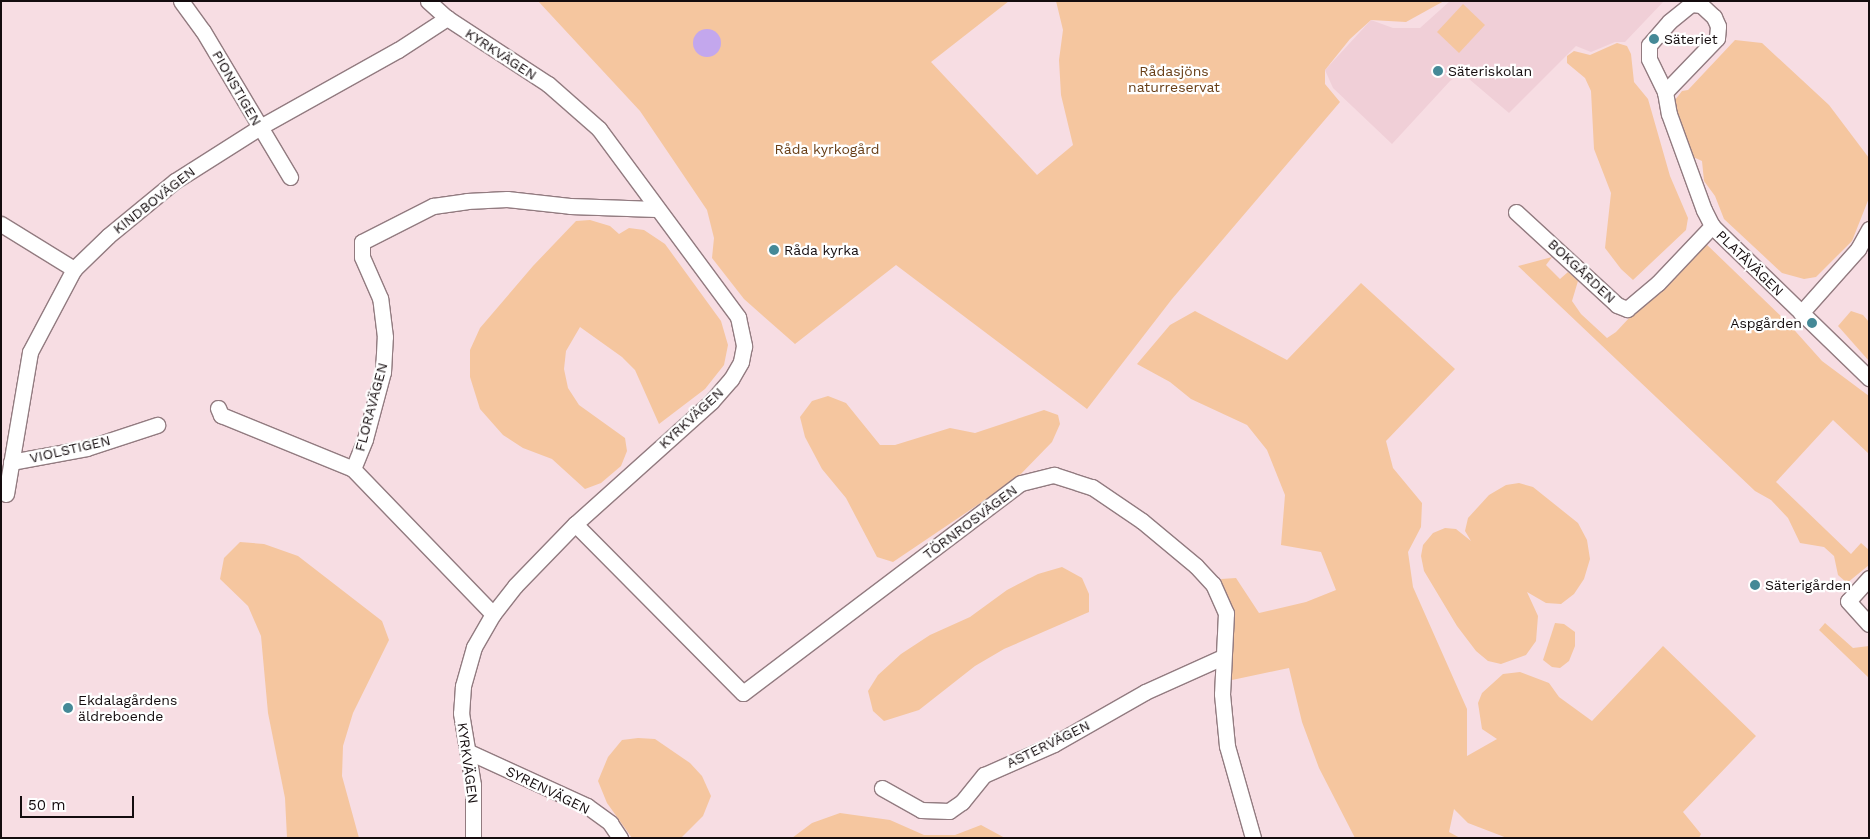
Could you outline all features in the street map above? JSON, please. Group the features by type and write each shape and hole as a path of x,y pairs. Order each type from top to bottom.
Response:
{"street":[{"name":"PIONSTIGEN","path":"181,1 203,31 290,177"},
{"name":"KYRKVÄGEN","path":"428,1 446,18 548,84 580,109 599,129 738,317 744,346 741,362 731,379 712,402 575,524 493,614 474,647 463,686 461,713 469,752 474,838"},
{"name":"PLATÅVÄGEN","path":"1665,92 1717,38 1718,26 1714,17 1700,5 1691,4 1680,10 1649,45 1649,59 1665,92 1669,114 1692,179 1712,226 1869,378"},
{"name":"KINDBOVÄGEN","path":"6,494 30,352 74,269 121,224 174,181 260,127 398,50 446,18"},
{"name":"FLORAVÄGEN","path":"493,614 352,469 365,439 384,372 386,337 380,298 360,249 365,238 433,206 467,201 507,199 570,206 656,208"},
{"name":"BOKGÅRDEN","path":"1516,212 1617,305 1627,309 1652,289 1712,226"},
{"path":"1,224 74,269"},
{"path":"1802,312 1854,255 1869,229"},
{"path":"218,408 221,415 352,469"},
{"name":"VIOLSTIGEN","path":"10,462 87,448 158,425"},
{"name":"TÖRNROSVÄGEN","path":"575,524 742,693 1021,483 1054,474 1092,487 1142,521 1196,566 1213,584 1226,613 1223,657 1226,746 1253,838"},
{"path":"1869,578 1848,601 1869,624"},
{"name":"ASTERVÄGEN","path":"882,788 921,810 949,811 962,802 984,775 1054,744 1145,692 1223,657"},
{"name":"SYRENVÄGEN","path":"469,752 587,806 610,823 620,838"}],"shaded area":[{"name":"Säteriskolan","path":"1450,1 1664,1 1625,42 1615,42 1591,52 1576,46 1509,113 1462,73 1450,81 1392,144 1333,88 1325,70 1371,20 1393,28 1420,28"},
{"path":"707,29 717,33 721,43 717,53 707,57 697,53 693,43 697,33"}],"green space":[{"name":"Råda kyrkogård","path":"538,1 1009,1 931,62 1037,175 1073,145 1061,95 1059,60 1063,30 1056,1 1444,1 1406,22 1371,20 1350,39 1325,70 1325,84 1340,102 1172,299 1087,409 896,265 795,344 744,299 712,258 714,238 707,210 640,111"},
{"path":"1463,4 1485,25 1459,53 1437,32"},
{"path":"1735,40 1762,43 1829,105 1869,158 1869,198 1852,241 1816,277 1804,279 1782,273 1724,219 1715,196 1704,181 1702,161 1691,156 1675,115 1675,100 1682,91 1688,90"},
{"path":"1617,43 1627,46 1631,54 1634,82 1648,99 1670,176 1688,218 1686,230 1633,280 1621,269 1605,248 1611,193 1594,149 1591,91 1585,78 1567,63 1567,56 1574,51 1590,55"},
{"path":"590,220 610,226 619,234 629,228 644,230 665,244 721,321 728,345 724,365 705,389 659,424 635,370 622,357 580,327 566,351 564,369 568,388 579,405 625,438 627,451 621,466 601,483 585,489 552,459 523,448 503,435 480,409 470,377 470,350 480,328 533,266 576,221"},
{"path":"1702,240 1788,323 1822,361 1869,396 1869,454 1833,420 1776,482 1851,554 1861,543 1869,550 1869,565 1847,583 1838,575 1834,556 1824,547 1800,543 1788,518 1771,500 1755,491 1518,266 1552,257 1546,265 1560,279 1568,272 1578,281 1572,301 1581,314 1607,338 1616,332"},
{"path":"1361,283 1455,369 1386,441 1393,468 1422,503 1421,527 1408,552 1413,587 1467,709 1467,756 1497,739 1482,729 1478,703 1482,693 1503,674 1520,672 1549,683 1559,697 1592,721 1663,646 1756,736 1683,812 1701,834 1699,838 1507,838 1468,823 1454,809 1449,832 1460,838 1355,838 1319,768 1302,722 1289,668 1232,680 1232,637 1221,579 1236,578 1259,613 1306,602 1336,590 1321,552 1281,545 1285,495 1267,450 1247,425 1191,399 1170,382 1137,364 1170,325 1195,311 1287,360"},
{"path":"1851,311 1863,315 1869,322 1869,361 1838,326"},
{"path":"828,396 846,403 880,445 895,445 950,428 975,433 1044,410 1058,415 1060,424 1052,442 1016,479 893,562 877,557 846,498 822,469 805,437 800,417 812,401"},
{"path":"1519,483 1533,487 1578,523 1587,540 1590,559 1584,579 1574,594 1561,604 1546,603 1527,592 1538,616 1536,641 1526,655 1501,664 1488,661 1476,651 1457,626 1424,571 1421,556 1423,545 1433,533 1445,528 1456,529 1471,541 1465,531 1468,518 1489,495 1506,485"},
{"path":"240,542 264,544 298,556 382,621 389,640 353,713 343,746 342,776 359,838 287,838 285,798 268,713 261,636 248,606 220,579 224,558"},
{"path":"1062,567 1082,578 1089,594 1089,612 1004,649 975,666 919,710 884,721 873,711 868,691 878,675 901,654 930,635 970,617 1007,590 1038,574"},
{"path":"1555,623 1564,624 1575,632 1575,646 1569,661 1560,668 1552,667 1543,660"},
{"path":"1825,623 1853,648 1869,646 1869,678 1819,630"},
{"path":"638,738 655,739 690,763 702,776 711,796 703,816 681,838 632,838 607,803 598,781 608,757 622,740"},
{"path":"840,813 890,820 924,835 955,835 981,825 1005,838 792,838 812,823"}],"place":[{"name":"Säteriet","path":"1654,39"},
{"name":"Säteriskolan","path":"1438,71"},
{"name":"Råda kyrka","path":"774,250"},
{"name":"Aspgården","path":"1812,323"},
{"name":"Säterigården","path":"1755,585"},
{"name":"Ekdalagårdens äldreboende","path":"68,708"}],"park label":[{"name":"Rådasjöns naturreservat","path":"1174,79"}]}
